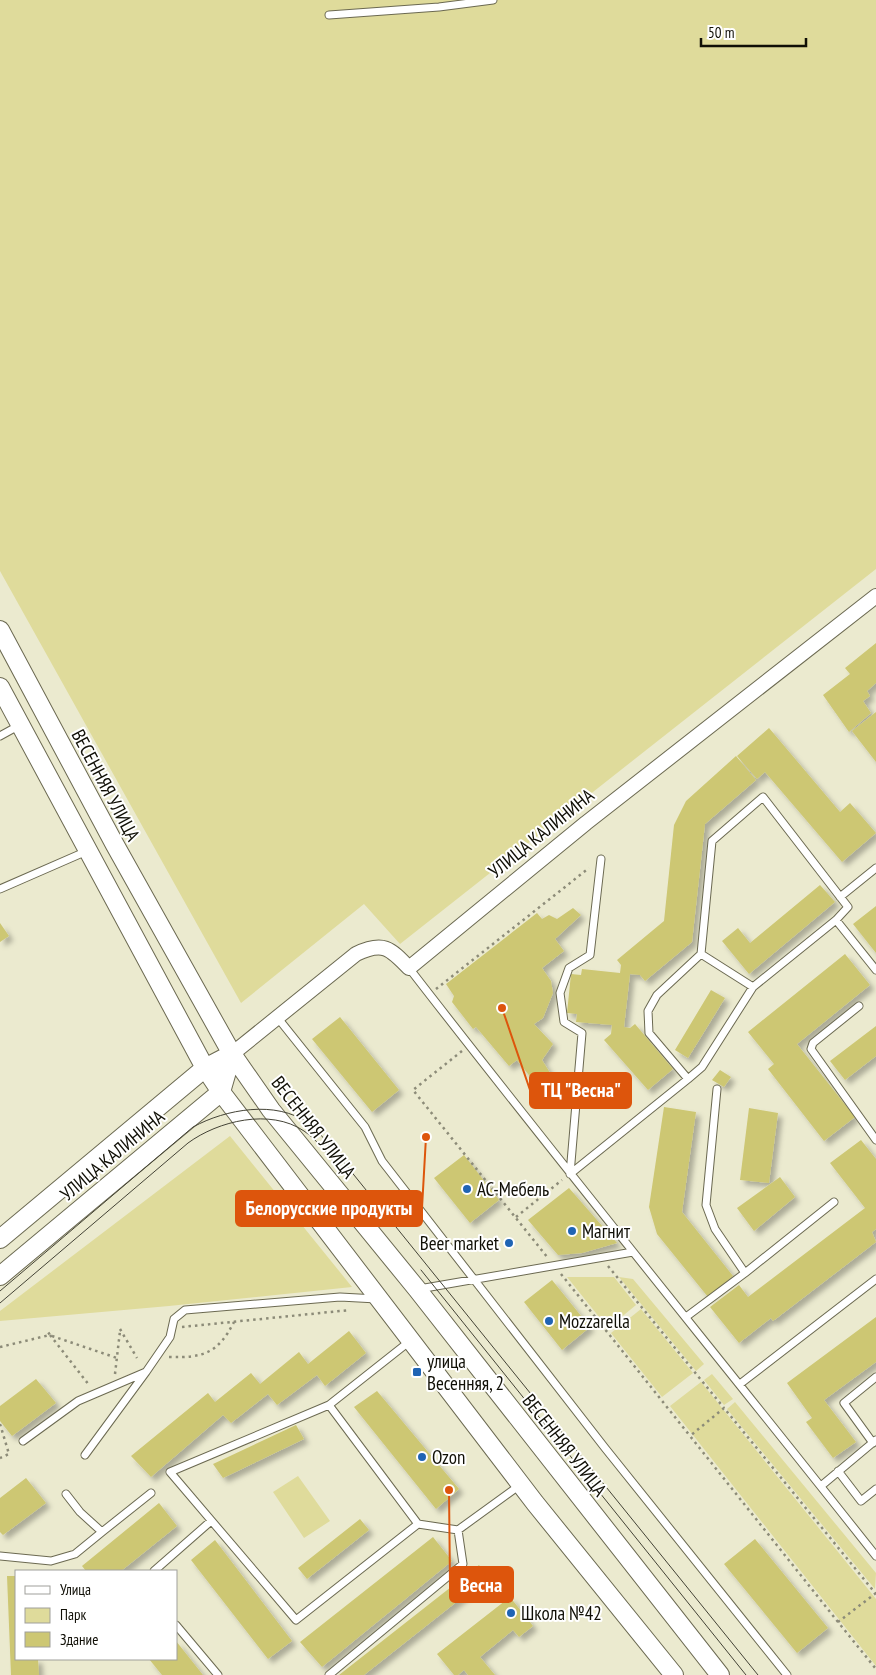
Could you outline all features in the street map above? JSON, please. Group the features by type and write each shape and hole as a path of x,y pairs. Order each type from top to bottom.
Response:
{"street":[{"name":"УЛИЦА КАЛИНИНА","path":"0,1239 205,1068 232,1054 356,954 372,946 391,949 409,968 586,823 876,596"},
{"name":"ВЕСЕННЯЯ УЛИЦА","path":"0,630 115,846 232,1054 275,1116 417,1289 720,1675"},
{"path":"0,687 205,1068 221,1092 377,1299 674,1675"},
{"path":"221,1092 232,1054"},
{"name":"УЛИЦА КАЛИНИНА","path":"0,1276 221,1092"}],"lane":[{"path":"329,15 439,7 493,0"},
{"path":"0,736 20,725"},
{"path":"570,1174 688,1079 702,1067 752,987 836,920 848,907 763,797 712,840 701,954 657,996 648,1011 649,1032 688,1079"},
{"path":"0,889 87,851"},
{"path":"570,1174 582,1032 564,1022 560,993 569,968 590,955 601,859"},
{"path":"840,896 876,868"},
{"path":"836,920 876,970"},
{"path":"701,954 752,987"},
{"path":"409,968 570,1174 876,1556"},
{"path":"859,1006 813,1043 811,1049 876,1140"},
{"path":"277,1017 365,1128 382,1161 475,1281 787,1675"},
{"path":"717,1089 706,1205 715,1229 745,1273"},
{"path":"686,1317 834,1202"},
{"path":"417,1289 475,1281 633,1252"},
{"path":"740,1384 876,1279"},
{"path":"85,1455 170,1337 174,1319 185,1310 340,1296 377,1299"},
{"path":"410,1341 329,1405 170,1472 296,1620 418,1524"},
{"path":"23,1441 78,1401 146,1372"},
{"path":"821,1486 875,1441 844,1403 876,1377"},
{"path":"329,1405 418,1524 458,1530 522,1484"},
{"path":"838,1471 862,1501 876,1489"},
{"path":"0,1556 51,1561 75,1554 151,1493"},
{"path":"66,1494 80,1512 102,1532"},
{"path":"155,1570 211,1521"},
{"path":"329,1675 463,1564 458,1530"},
{"path":"178,1627 218,1675"}],"path":[{"path":"435,990 601,859"},
{"path":"469,1046 414,1090 876,1668"},
{"path":"516,1217 570,1174"},
{"path":"602,1258 876,1593 838,1622"},
{"path":"173,1328 350,1310"},
{"path":"163,1357 183,1358 215,1348 224,1341 234,1322"},
{"path":"114,1386 120,1330 137,1358"},
{"path":"0,1347 49,1334 117,1358"},
{"path":"49,1334 96,1394"},
{"path":"690,1436 724,1408"},
{"path":"0,1424 9,1454 0,1458"}],"green space":[{"path":"0,0 876,0 876,569 400,944 364,904 241,1003 0,571"},
{"path":"230,1136 352,1287 0,1321 0,1311"},
{"path":"567,1277 614,1277 636,1305 608,1328"},
{"path":"619,1277 633,1279 704,1364 696,1371"},
{"path":"641,1309 693,1373 662,1397 611,1333"},
{"path":"712,1374 733,1399 724,1405 704,1380"},
{"path":"701,1382 876,1599 876,1666 670,1406"},
{"path":"735,1402 876,1573 875,1589 727,1409"},
{"path":"298,1476 330,1521 304,1538 273,1492"}],"building":[{"path":"876,643 876,683 867,691 870,696 863,701 871,713 849,732 823,695 850,674 845,668"},
{"path":"876,712 876,762 852,731"},
{"path":"769,728 840,812 850,803 876,833 842,862 765,772 757,779 737,756"},
{"path":"736,756 756,780 705,824 692,942 645,981 640,975 630,974 624,1027 630,1028 635,1024 673,1069 648,1090 604,1040 611,1034 612,1025 576,1022 577,1014 567,1013 571,974 581,975 582,969 620,973 621,965 617,960 664,921 674,825 686,801"},
{"path":"820,885 835,902 749,974 722,941 738,928 750,943"},
{"path":"876,906 876,953 853,924"},
{"path":"573,908 581,915 555,939 564,951 542,968 551,981 553,993 543,1018 534,1024 553,1044 542,1060 564,1095 557,1102 535,1076 532,1079 517,1060 509,1066 476,1027 473,1029 452,1002 454,996 446,984 537,913 542,919 549,915 557,919"},
{"path":"0,923 9,936 0,942"},
{"path":"845,954 870,985 797,1044 855,1117 824,1141 768,1069 774,1064 748,1032"},
{"path":"711,990 725,998 688,1058 675,1050"},
{"path":"340,1017 399,1090 372,1112 312,1039"},
{"path":"876,1026 876,1056 845,1080 830,1061"},
{"path":"720,1070 731,1077 724,1087 712,1080"},
{"path":"664,1107 696,1112 682,1212 733,1276 708,1297 657,1234 649,1207"},
{"path":"749,1108 778,1113 769,1183 740,1180"},
{"path":"861,1140 876,1159 876,1229 872,1232 876,1242 773,1321 771,1318 739,1343 710,1307 739,1285 748,1297 865,1208 830,1163"},
{"name":"АС-Мебель","path":"464,1155 499,1200 470,1223 434,1178"},
{"path":"780,1177 795,1197 754,1231 737,1208"},
{"name":"Магнит","path":"569,1188 617,1243 582,1253 558,1255 528,1220"},
{"path":"552,1280 590,1327 562,1350 524,1302"},
{"path":"876,1317 876,1362 824,1400 856,1442 833,1458 806,1422 812,1418 787,1383"},
{"path":"349,1331 366,1353 325,1386 317,1375 277,1405 268,1394 231,1423 223,1415 151,1477 131,1456 208,1393 215,1402 251,1373 260,1384 299,1352 308,1364"},
{"path":"36,1379 56,1403 12,1436 0,1421 0,1406"},
{"path":"377,1391 459,1489 436,1509 354,1407"},
{"path":"296,1425 304,1439 223,1478 213,1464"},
{"path":"26,1478 46,1503 3,1535 0,1532 0,1498"},
{"path":"159,1503 177,1526 122,1570 85,1570 82,1566"},
{"path":"360,1519 369,1530 307,1579 298,1568"},
{"path":"433,1537 452,1561 322,1667 300,1642"},
{"path":"755,1539 828,1628 797,1653 724,1564"},
{"path":"215,1540 292,1641 268,1659 191,1560"},
{"path":"479,1565 488,1577 364,1675 339,1675"},
{"path":"7,1576 15,1576 15,1660 38,1660 39,1675 11,1675"},
{"path":"510,1597 533,1626 519,1637 513,1630 480,1657 495,1675 468,1675 464,1670 458,1675 454,1675 437,1654"},
{"path":"178,1644 203,1675 162,1675 150,1660 178,1660"}],"tram line":[{"path":"0,1291 193,1127 220,1116 251,1110 281,1111 295,1116 312,1126 337,1154 758,1675"},
{"path":"0,1303 188,1143 200,1135 229,1123 260,1119 276,1120 290,1124 304,1131 315,1140 343,1173"},
{"path":"421,1270 746,1675"}],"place":[{"name":"ТЦ \"Весна\"","path":"502,1008"},
{"name":"Белорусские продукты","path":"426,1137"},
{"name":"АС-Мебель","path":"467,1189"},
{"name":"Магнит","path":"572,1231"},
{"name":"Beer market","path":"509,1243"},
{"name":"Mozzarella","path":"549,1321"},
{"name":"улица Весенняя, 2","path":"417,1372"},
{"name":"Ozon","path":"422,1457"},
{"name":"Весна","path":"449,1490"},
{"name":"Школа №42","path":"511,1613"}]}
